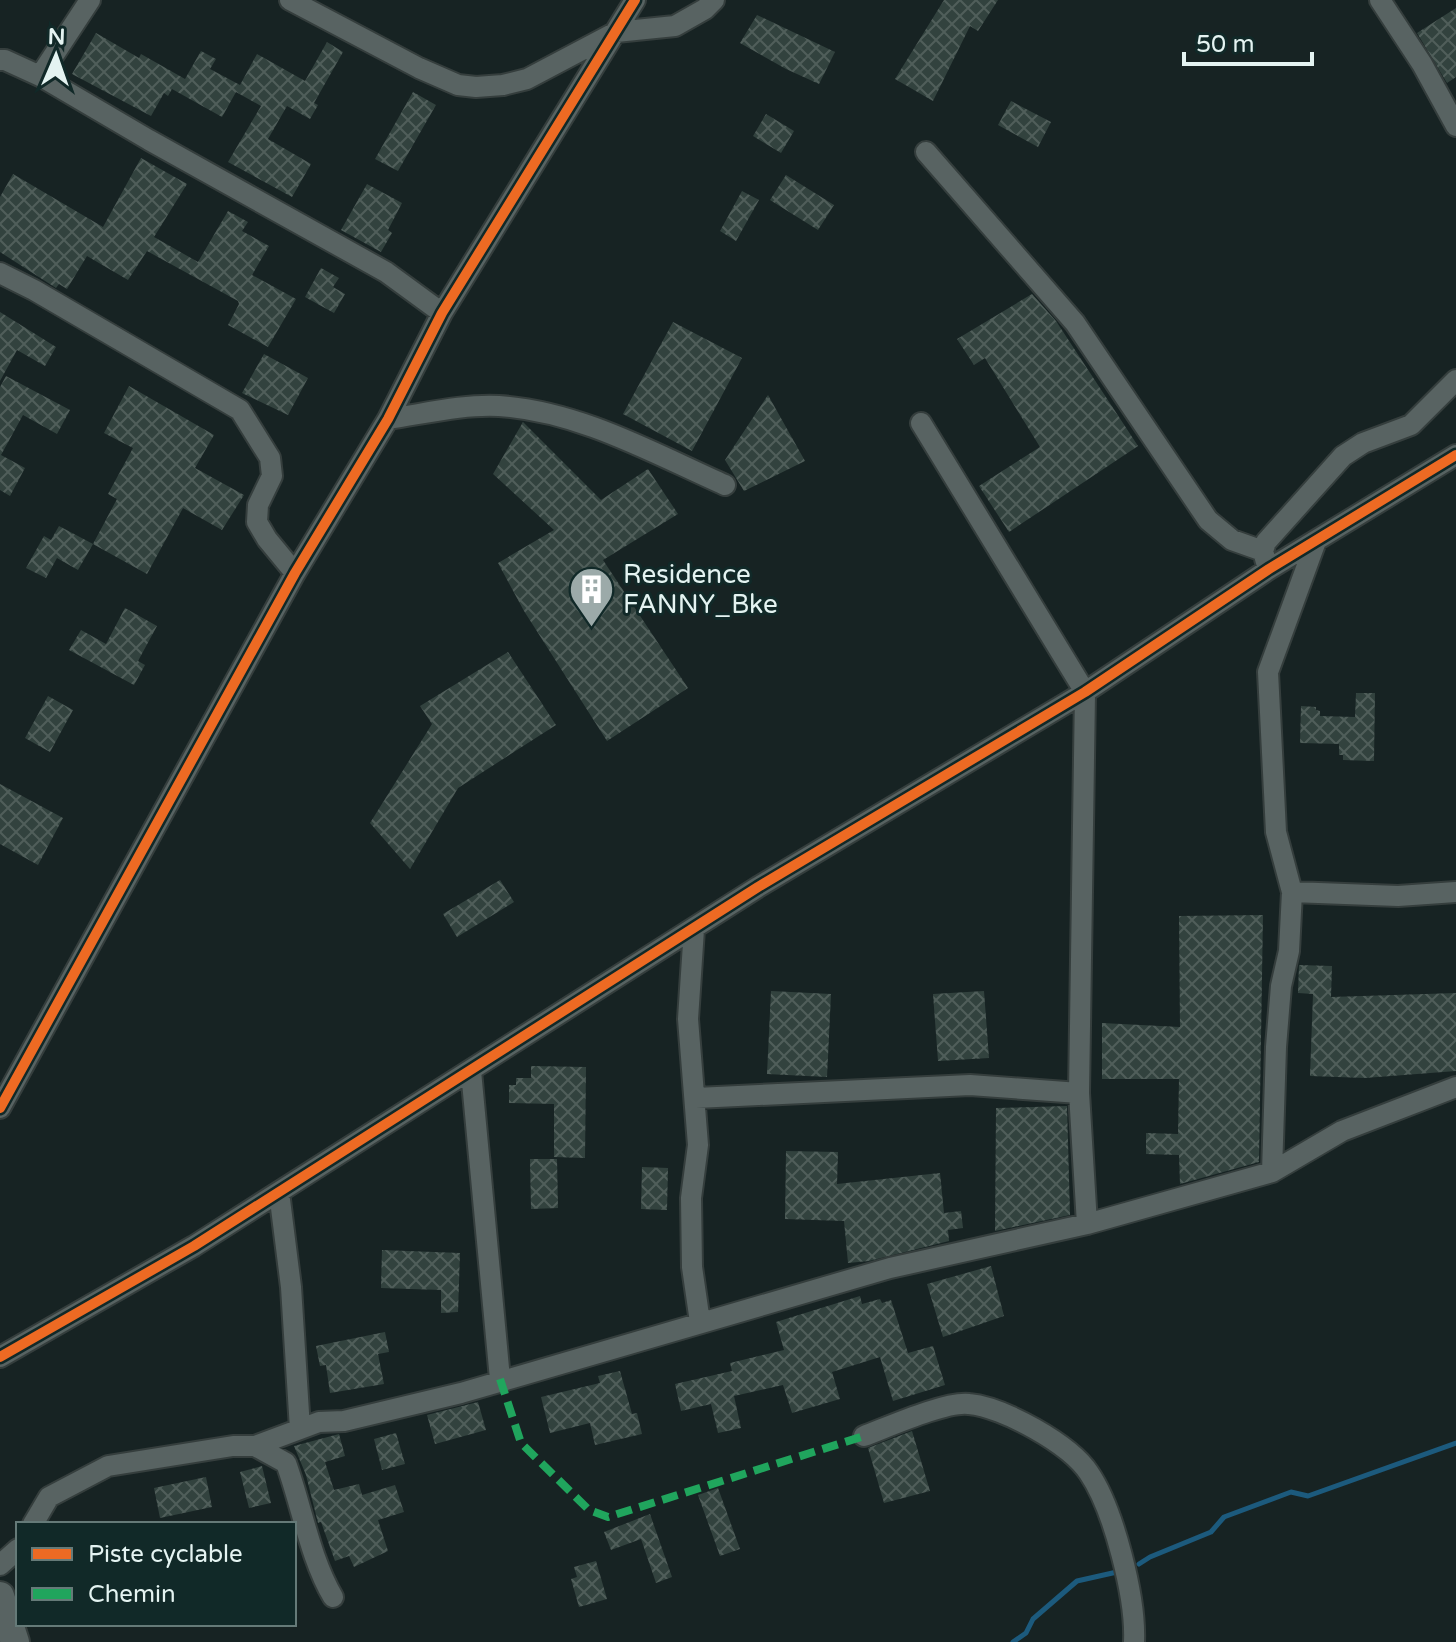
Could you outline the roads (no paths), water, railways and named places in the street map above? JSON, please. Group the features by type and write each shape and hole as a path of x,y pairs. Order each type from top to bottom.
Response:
{"main road":[{"path":"0,1596 15,1642"}],"street":[{"path":"40,76 90,0"},
{"path":"290,0 419,68 458,85 476,87 527,79 616,32 675,26 705,9 714,0"},
{"path":"0,1108 295,573 388,419 442,313 635,0"},
{"path":"1380,0 1397,22 1456,126"},
{"path":"0,60 40,76 386,272 442,313"},
{"path":"926,152 1075,323 1208,520 1232,540 1266,560"},
{"path":"0,273 240,410 270,458 272,476 258,505 257,522 295,573"},
{"path":"1266,560 1266,542 1343,456 1363,443 1411,425 1456,380"},
{"path":"388,419 495,406 544,411 590,425 725,485"},
{"path":"921,423 1085,692 1079,1093 1087,1224"},
{"path":"0,1357 194,1246 758,887 1085,692 1266,560 1316,541 1456,455"},
{"path":"1272,1172 1276,1047 1281,986 1289,951 1292,892 1276,832 1268,672 1316,541"},
{"path":"1292,892 1398,896 1456,892"},
{"path":"694,929 688,1019 698,1145 691,1198 692,1267 700,1322"},
{"path":"471,1071 500,1379"},
{"path":"696,1098 970,1085 1079,1093"},
{"path":"34,1522 49,1497 108,1466 233,1446 255,1446 319,1422 344,1421 461,1393 500,1379 619,1348 890,1268 1087,1224 1272,1172 1342,1131 1456,1087"},
{"path":"279,1192 291,1287 300,1429"},
{"path":"864,1436 967,1403 1028,1426 1068,1449 1089,1473 1121,1554 1135,1621 1134,1642"},
{"path":"255,1446 286,1463 301,1505 319,1574 333,1597"},
{"path":"0,1565 16,1551"}],"waterway":[{"path":"1139,1564 1211,1532 1224,1517 1291,1492 1308,1496 1456,1443"},
{"path":"1013,1642 1026,1633 1033,1619 1077,1581 1117,1572"}],"place":[{"name":"Residence FANNY_Bke","path":"592,628"}]}
